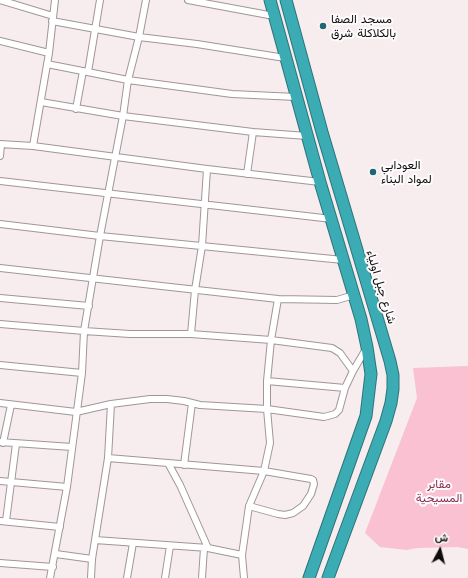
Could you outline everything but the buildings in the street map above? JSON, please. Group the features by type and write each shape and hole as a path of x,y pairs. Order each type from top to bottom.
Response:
{"highway":[{"path":"270,0 320,182 354,295 367,347 371,374 366,416 309,578"},
{"name":"شارع جبل اولياء","path":"286,0 322,132 393,375 391,403 386,421 328,578"}],"street":[{"path":"0,0 52,18 94,29 285,58"},
{"path":"33,146 47,64 55,0"},
{"path":"76,109 100,0"},
{"path":"50,578 56,554 67,487 82,373 84,331 100,236 123,116 128,80 139,37 146,0"},
{"path":"188,0 274,16"},
{"path":"0,41 48,53"},
{"path":"47,64 128,80 232,94 296,97"},
{"path":"41,102 123,116 253,132 307,136"},
{"path":"247,174 253,132"},
{"path":"0,156 1,144 33,146 206,169 320,182"},
{"path":"192,334 195,290 202,246 206,169"},
{"path":"0,181 108,195 205,204 332,219"},
{"path":"0,224 100,236 343,260"},
{"path":"0,268 278,299 337,300 354,295"},
{"path":"0,298 89,306"},
{"path":"244,578 242,555 249,506 264,471 270,443 267,409 267,381 271,340 278,299"},
{"path":"0,324 130,334 192,334 271,340 332,348 340,353 353,371"},
{"path":"0,403 76,412 111,404 150,399 172,400 200,405 267,409 324,417 335,414 339,410 345,388 367,347"},
{"path":"0,365 82,373"},
{"path":"267,381 345,388"},
{"path":"184,465 192,403"},
{"path":"91,578 92,560 108,458 111,404"},
{"path":"11,405 2,442 72,447"},
{"path":"16,444 12,482 3,521 60,527"},
{"path":"108,458 264,471 311,478 314,480 311,494 303,506 293,513 285,515 249,506"},
{"path":"168,463 180,485 206,548 202,578"},
{"path":"0,481 67,487"},
{"path":"95,540 206,548 242,555"},
{"path":"126,578 133,543"},
{"path":"165,578 170,546"},
{"path":"56,554 92,560"},
{"path":"0,563 53,567"}],"green space":[{"name":"مقابر المسيحية","path":"468,366 468,549 457,547 417,548 407,550 380,547 365,533 417,398 413,368"}],"place":[{"name":"مسجد الصفا بالكلاكلة شرق","path":"323,26"},
{"name":"العودابي لمواد البناء","path":"373,172"}]}
